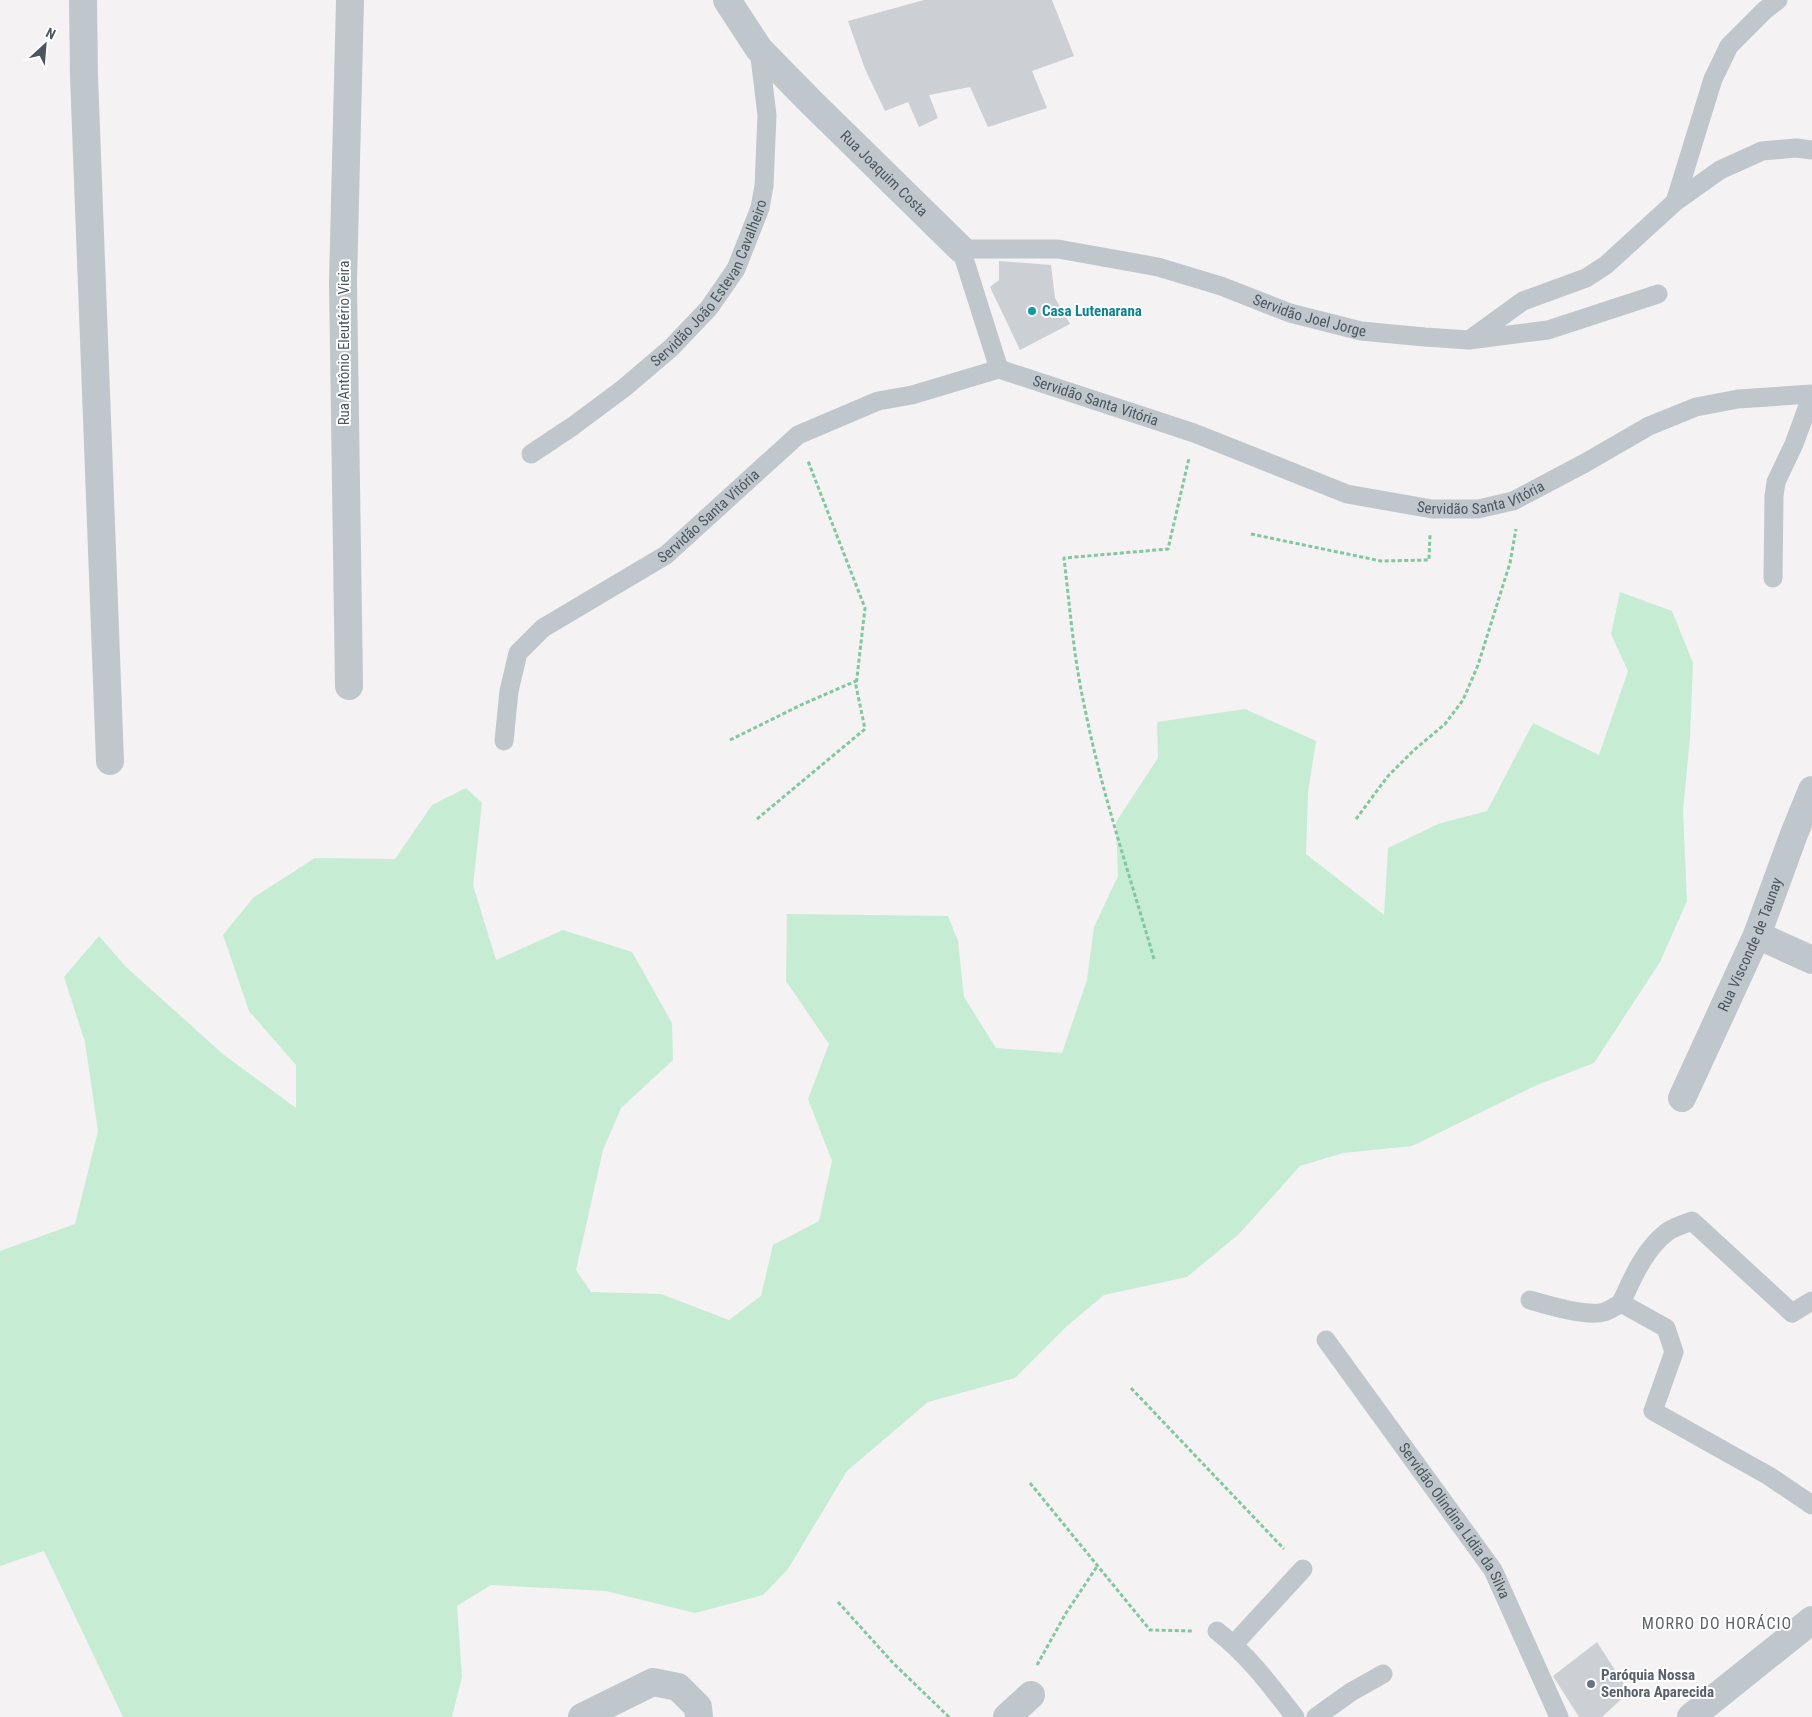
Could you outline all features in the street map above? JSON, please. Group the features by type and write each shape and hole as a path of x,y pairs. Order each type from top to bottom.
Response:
{"street":[{"path":"83,0 84,76 110,761"},
{"name":"Rua Antônio Eleutério Vieira","path":"348,686 343,282 350,0"},
{"name":"Rua Joaquim Costa","path":"727,0 759,49 961,249"},
{"name":"Rua Visconde de Taunay","path":"1682,1098 1757,935 1812,790"},
{"path":"1757,935 1812,960"},
{"path":"1706,1712 1812,1620"},
{"path":"582,1717 653,1682 678,1686 698,1707 699,1717"},
{"path":"1007,1717 1031,1695"}],"lane":[{"path":"1675,202 1713,79 1729,46 1765,10 1778,0"},
{"name":"Servidão João Estevan Cavalheiro","path":"531,454 595,409 671,348 708,308 736,269 760,208 764,186 767,115 759,49"},
{"path":"1469,340 1523,302 1586,278 1606,265 1675,202 1720,170 1762,151 1796,148 1812,150"},
{"name":"Servidão Joel Jorge","path":"961,249 1058,249 1105,256 1158,266 1221,286 1290,313 1361,331 1469,340 1548,330 1658,294"},
{"name":"Rua Joaquim Costa","path":"961,249 999,369"},
{"name":"Servidão Santa Vitória","path":"504,741 509,692 518,653 542,628 666,555 798,435 878,401 912,395 999,369 1194,433 1347,494 1432,509 1478,509 1513,501 1649,426 1696,407 1738,399 1812,394"},
{"path":"1773,578 1774,496 1776,482 1794,444 1812,394"},
{"path":"1530,1300 1562,1308 1602,1312 1621,1303 1636,1269 1651,1249 1668,1232 1692,1220 1792,1313 1812,1300"},
{"path":"1621,1303 1666,1328 1674,1352 1653,1411 1769,1476 1812,1504"},
{"name":"Servidão Olindina Lídia da Silva","path":"1326,1340 1493,1570 1559,1717"},
{"path":"1234,1644 1303,1569"},
{"path":"1217,1631 1234,1644 1272,1686 1295,1717"},
{"path":"1316,1717 1351,1692 1384,1674"}],"path":[{"path":"1154,959 1107,799 1084,709 1064,558 1168,549 1194,433"},
{"path":"757,819 865,729 856,686 865,608 798,435"},
{"path":"1356,820 1388,776 1414,750 1445,724 1463,700 1478,665 1510,563 1516,532 1513,501"},
{"path":"1251,534 1381,561 1428,560"},
{"path":"730,740 803,704 857,681"},
{"path":"1131,1388 1303,1569"},
{"path":"1030,1482 1150,1630 1217,1631"},
{"path":"1031,1695 1033,1676 1041,1657 1066,1613 1098,1565"},
{"path":"838,1602 894,1664 950,1717"}],"green space":[{"path":"1620,592 1672,611 1693,663 1690,737 1683,811 1687,901 1660,962 1594,1063 1537,1085 1412,1146 1343,1153 1300,1166 1239,1234 1187,1277 1104,1295 1067,1326 1015,1378 928,1402 847,1471 788,1569 763,1595 695,1613 606,1591 491,1585 457,1606 462,1677 452,1717 123,1717 44,1551 0,1566 0,1251 75,1224 98,1131 85,1042 64,977 99,936 126,967 224,1055 296,1108 296,1065 249,1011 223,935 253,898 315,858 395,859 432,805 466,788 482,803 473,885 496,960 563,930 632,952 672,1023 673,1060 621,1108 603,1150 576,1270 591,1292 661,1294 729,1320 761,1296 773,1245 819,1221 832,1161 808,1099 829,1044 786,981 787,914 948,916 958,941 964,997 996,1048 1062,1053 1087,980 1094,927 1118,876 1116,822 1158,758 1157,722 1245,709 1316,741 1308,792 1306,854 1384,915 1388,848 1438,824 1487,811 1533,723 1599,755 1628,671 1611,634"}],"building":[{"path":"924,0 1052,0 1074,56 1032,71 1047,108 988,127 970,87 929,95 938,118 919,127 908,102 885,111 865,69 848,21"},
{"name":"Casa Lutenarana","path":"999,261 1051,265 1055,298 1070,324 1020,350 990,287 999,280"},
{"name":"Paróquia Nossa Senhora Aparecida","path":"1597,1642 1629,1692 1602,1717 1579,1717 1553,1676"}],"place":[{"name":"Casa Lutenarana","path":"1032,311"},
{"name":"Paróquia Nossa Senhora Aparecida","path":"1591,1684"}],"district":[{"name":"MORRO DO HORÁCIO","path":"1717,1623"}]}
